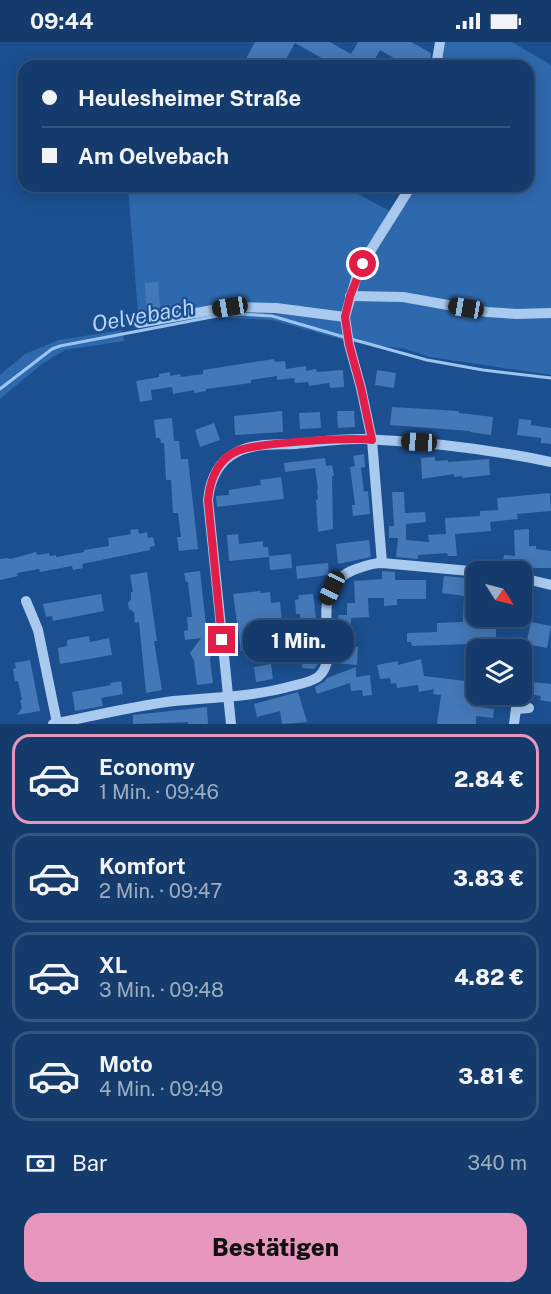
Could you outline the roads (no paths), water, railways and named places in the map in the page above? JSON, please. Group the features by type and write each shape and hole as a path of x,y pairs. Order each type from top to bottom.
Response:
{"street":[{"path":"437,60 440,42"},
{"path":"382,563 372,440 349,344 345,317 350,296 369,253 407,192"},
{"path":"350,296 403,297 487,312 551,313"},
{"path":"139,323 230,307 276,308 345,317"},
{"path":"231,724 208,500 210,482 223,462 237,451 259,446 372,440 443,444 504,452 551,462"},
{"path":"26,601 38,630 55,724 174,701 277,690 317,678 324,669 327,654 327,598 340,578 348,572 372,563 466,571"},
{"path":"532,580 551,585"},
{"path":"514,724 516,709 529,708"}],"waterway":[{"name":"Oelvebach","path":"0,389 52,349 60,346 222,315 272,316 344,337"},
{"name":"Oelvebach","path":"351,339 427,360 483,370 551,378"}]}
